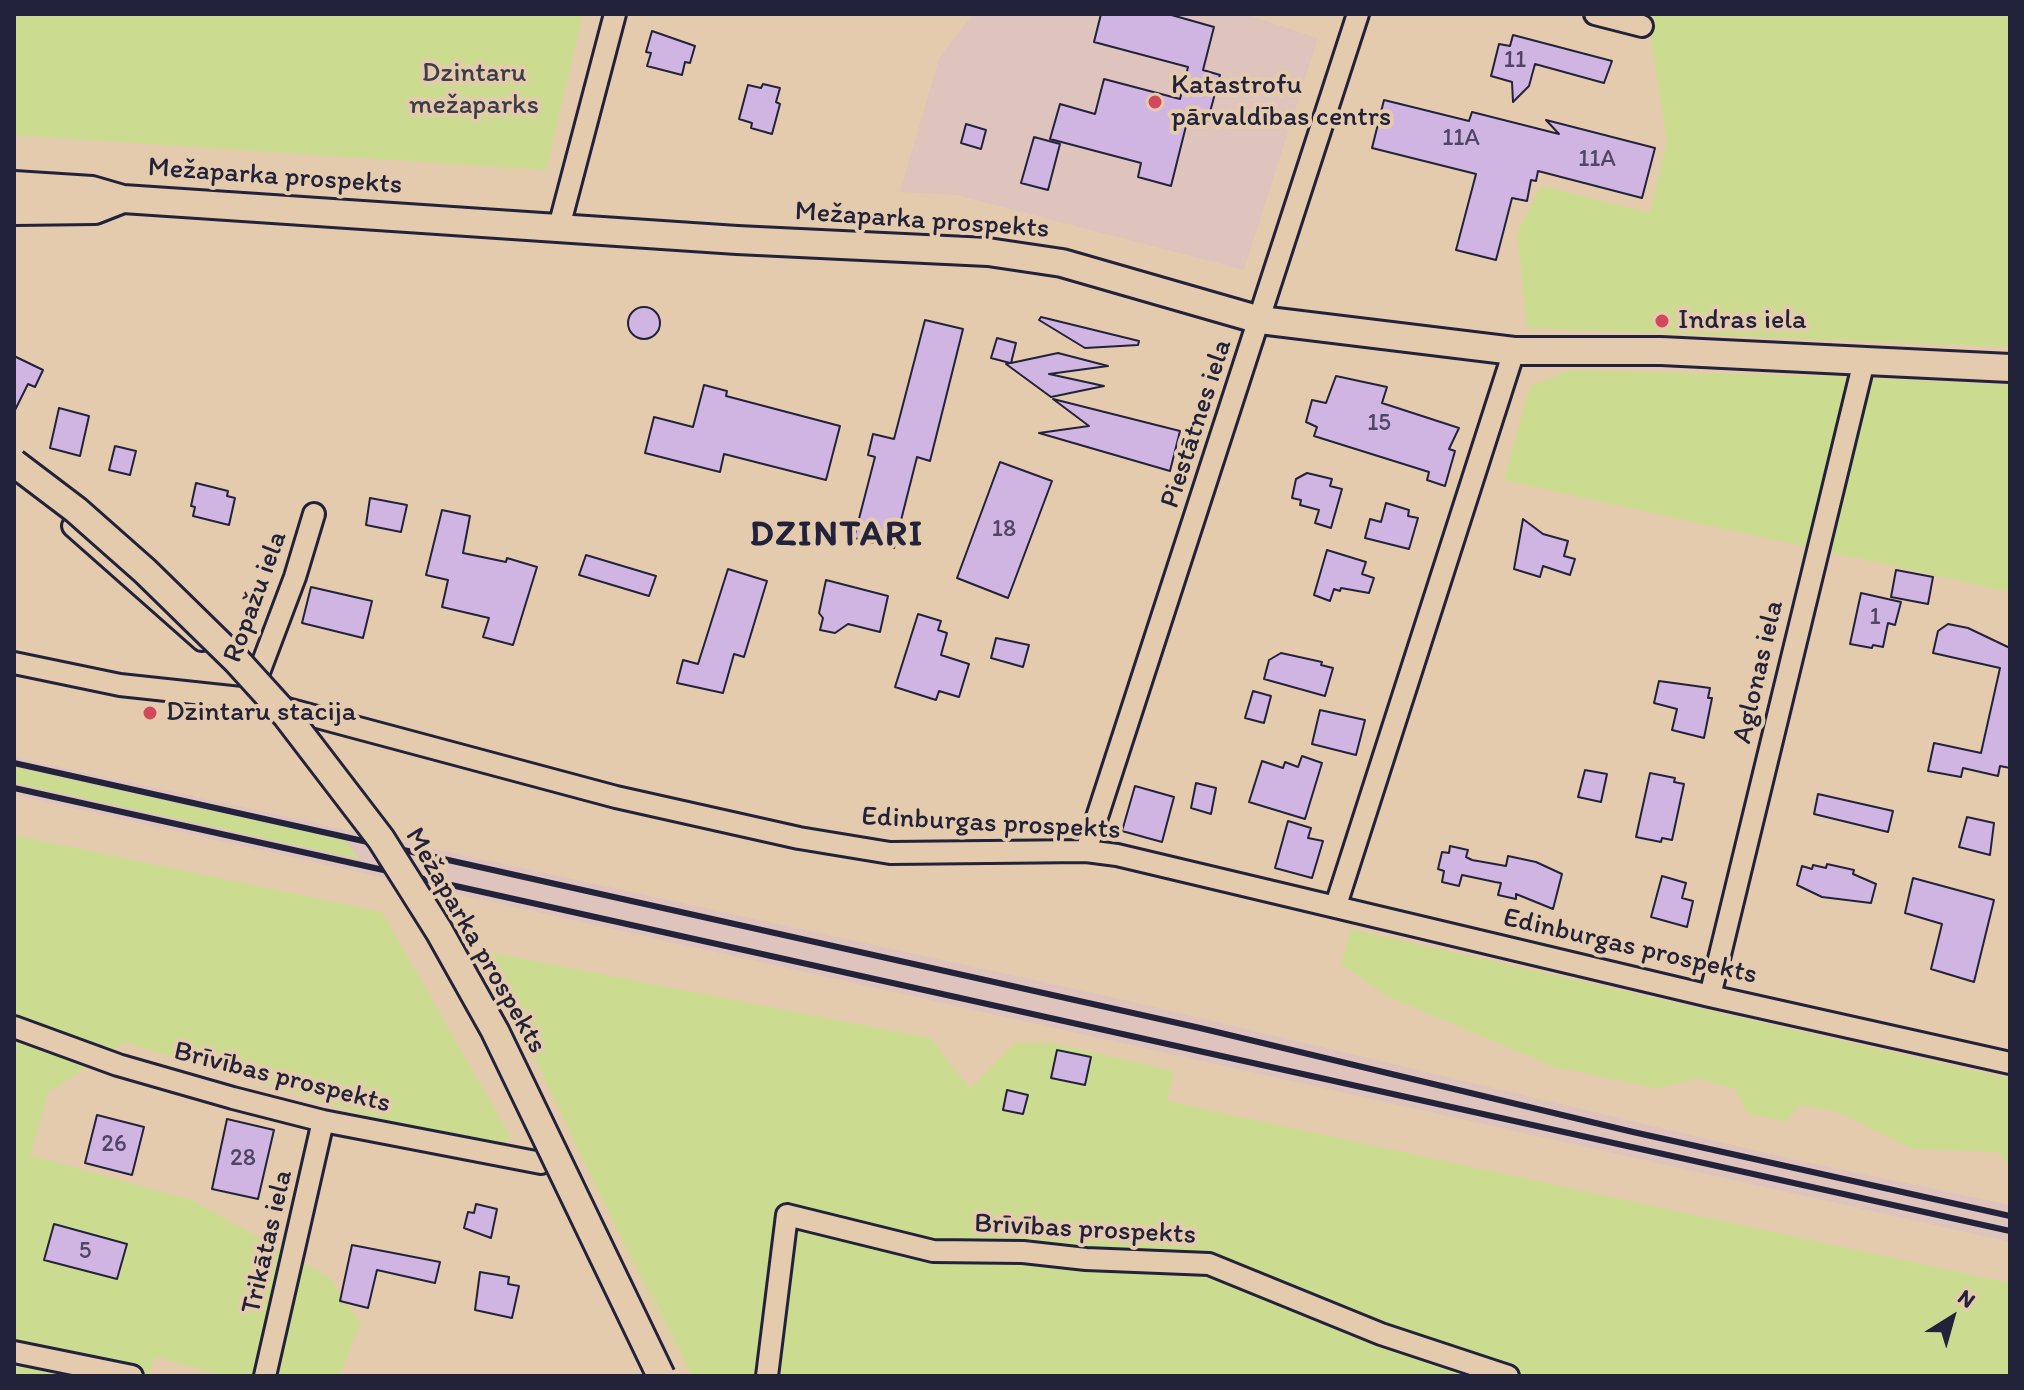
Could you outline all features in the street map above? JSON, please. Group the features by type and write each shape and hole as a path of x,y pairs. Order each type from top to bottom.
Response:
{"main road":[{"name":"Mežaparka prospekts","path":"14,185 92,190 123,199 988,252 1062,263 1260,320 1514,351 1661,351 2010,368"},
{"path":"14,211 95,210 123,199"},
{"name":"Mežaparka prospekts","path":"14,463 76,510 145,571 237,661 286,715 381,839 439,931 495,1031 661,1376"}],"street":[{"path":"559,227 615,14"},
{"name":"Piestātnes iela","path":"1086,851 1358,14"},
{"path":"1595,14 1642,26"},
{"path":"1336,905 1514,351"},
{"name":"Aglonas iela","path":"1710,996 1864,361"},
{"name":"Ropažu iela","path":"250,699 295,577 314,514"},
{"path":"73,526 184,627 211,647 261,664"},
{"name":"Edinburgas prospekts","path":"14,663 120,685 250,699 616,797 799,838 890,853 1086,851 1117,855 1710,996 2010,1063"},
{"name":"Brīvības prospekts","path":"14,1027 118,1065 323,1121 541,1163"},
{"name":"Trikātas iela","path":"265,1376 323,1121"},
{"name":"Brīvības prospekts","path":"767,1376 787,1215 933,1251 1023,1252 1086,1259 1209,1264 1381,1334 1508,1376"},
{"path":"14,1352 132,1376"}],"shaded area":[{"path":"973,14 1245,14 1318,38 1244,270 956,195 900,192 939,58"},
{"path":"14,757 1112,997 1787,1158 2010,1205 2010,1242 14,795"}],"green space":[{"name":"Dzintaru mežaparks","path":"14,14 583,14 546,170 14,135"},
{"path":"1647,14 2010,14 2010,347 1527,328 1517,233 1541,186 1650,213 1667,140"},
{"path":"1570,370 1828,376 2010,385 2010,592 1504,480 1530,386"},
{"path":"14,767 346,841 359,859 14,783"},
{"path":"14,835 382,912 511,1138 487,1152 124,1042 48,1093 30,1155 192,1200 329,1277 361,1323 339,1376 225,1376 156,1357 147,1376 14,1376"},
{"path":"1351,929 2010,1079 2010,1168 1998,1152 1913,1149 1836,1111 1799,1105 1785,1122 1747,1113 1735,1089 1697,1078 1659,1089 1555,1067 1387,996 1341,964"},
{"path":"483,951 930,1038 970,1089 1015,1043 1053,1043 1174,1071 1167,1101 2010,1283 2010,1376 692,1376 625,1236 686,1373"}],"building":[{"name":"Katastrofu pārvaldības centrs","path":"1101,14 1168,14 1214,27 1203,70 1220,75 1207,123 1188,118 1171,186 1138,177 1141,163 1050,139 1060,104 1095,114 1104,79 1180,99 1188,67 1094,42"},
{"path":"652,31 695,46 690,63 685,62 682,75 647,66 651,53 646,52"},
{"path":"1513,35 1612,61 1604,83 1535,64 1529,86 1513,102 1512,82 1491,76 1499,44 1510,46"},
{"path":"763,84 780,88 776,102 780,104 772,134 751,128 752,123 739,119 748,85 761,88"},
{"path":"1384,100 1469,121 1472,112 1559,134 1546,120 1655,148 1642,198 1538,171 1536,181 1531,180 1527,201 1512,198 1496,260 1456,250 1476,174 1372,148"},
{"path":"966,124 986,130 981,149 961,143"},
{"path":"1034,137 1060,144 1048,190 1021,183"},
{"path":"644,307 655,312 660,323 655,334 644,339 633,334 628,323 633,312"},
{"path":"1041,317 1139,341 1138,345 1085,348 1039,320"},
{"path":"925,320 963,329 930,461 917,457 894,548 854,538 875,457 868,455 873,434 894,439"},
{"path":"997,338 1016,343 1011,363 1058,353 1108,366 1049,374 1104,386 1051,397 1006,364 1010,363 991,358"},
{"path":"14,356 43,370 35,387 28,384 14,412"},
{"path":"1336,376 1387,387 1382,403 1459,428 1449,449 1455,451 1445,486 1427,480 1429,472 1314,436 1317,427 1306,422 1312,400 1326,403"},
{"path":"704,385 727,391 726,396 840,426 826,480 724,454 720,472 645,453 654,417 693,427"},
{"path":"1053,399 1180,431 1170,471 1039,433 1089,426"},
{"path":"59,408 89,416 80,456 50,448"},
{"path":"115,446 136,451 130,475 109,470"},
{"path":"1000,462 1052,481 1008,598 957,578"},
{"path":"1307,473 1332,479 1330,486 1342,489 1331,528 1315,523 1319,510 1300,505 1301,500 1292,498 1296,479"},
{"path":"196,483 228,491 227,496 235,498 229,525 193,516 195,507 191,506"},
{"path":"370,498 407,505 401,532 366,525"},
{"path":"1386,503 1409,510 1408,516 1418,518 1409,549 1365,538 1370,519 1381,522"},
{"path":"442,510 470,516 463,553 506,562 507,558 537,567 513,645 483,637 489,618 442,607 448,580 426,575"},
{"path":"1523,519 1543,534 1568,541 1564,556 1575,559 1570,575 1543,566 1540,577 1514,569"},
{"path":"1327,550 1366,562 1362,574 1374,578 1369,593 1334,589 1330,601 1314,595"},
{"path":"586,555 656,576 649,596 579,575"},
{"path":"728,569 767,581 744,657 734,654 723,693 677,683 683,660 698,664"},
{"path":"1896,570 1933,577 1928,604 1891,597"},
{"path":"826,580 888,596 880,632 848,624 835,633 820,630 823,618 819,613"},
{"path":"311,587 372,601 363,638 302,623"},
{"path":"1861,593 1901,602 1895,625 1888,623 1883,647 1850,644"},
{"path":"918,614 941,621 938,630 947,633 941,655 969,664 959,697 939,691 936,700 895,687"},
{"path":"1948,624 1968,628 2010,648 2010,768 2000,766 1998,776 1963,768 1961,777 1928,771 1934,743 1981,753 2000,668 1933,653 1938,631"},
{"path":"996,638 1029,645 1023,667 991,658"},
{"path":"1281,653 1322,662 1321,665 1333,668 1325,696 1264,679 1269,660"},
{"path":"1659,681 1710,688 1708,698 1712,698 1704,738 1672,730 1677,709 1654,703"},
{"path":"1253,691 1271,696 1264,723 1245,718"},
{"path":"1320,710 1365,720 1356,755 1312,744"},
{"path":"1302,756 1322,763 1305,819 1249,802 1262,761 1283,768 1285,762 1298,767"},
{"path":"1585,770 1607,774 1601,802 1578,797"},
{"path":"1650,773 1675,778 1674,782 1684,784 1672,840 1662,838 1661,842 1636,837"},
{"path":"1196,783 1216,788 1211,814 1191,808"},
{"path":"1135,786 1174,797 1162,842 1122,831"},
{"path":"1818,794 1893,811 1888,832 1814,814"},
{"path":"1967,817 1994,823 1990,855 1959,847"},
{"path":"1288,821 1311,828 1308,838 1323,841 1312,878 1275,868"},
{"path":"1450,846 1468,850 1466,857 1472,860 1506,866 1508,856 1536,862 1562,874 1553,909 1516,894 1516,899 1498,895 1501,883 1462,875 1459,886 1442,882 1444,871 1438,869 1442,852 1449,853"},
{"path":"1827,864 1854,870 1853,874 1876,884 1871,903 1822,897 1797,885 1802,866 1826,868"},
{"path":"1662,876 1686,883 1682,898 1693,901 1687,927 1651,917"},
{"path":"1913,878 1994,900 1974,982 1931,969 1942,924 1905,913"},
{"path":"1057,1050 1091,1057 1085,1085 1051,1078"},
{"path":"1007,1090 1028,1095 1023,1114 1003,1110"},
{"path":"97,1115 144,1127 132,1175 85,1163"},
{"path":"227,1119 274,1130 258,1199 212,1189"},
{"path":"476,1204 497,1209 491,1238 464,1228 468,1212 474,1213"},
{"path":"54,1224 127,1244 117,1279 44,1260"},
{"path":"352,1245 440,1262 435,1283 377,1270 368,1308 340,1301"},
{"path":"480,1272 509,1277 508,1284 519,1286 512,1318 475,1310"}],"railway":[{"path":"14,763 1200,1028 1633,1132 2010,1216"},
{"path":"14,788 2010,1231"}],"place":[{"name":"Katastrofu pārvaldības centrs","path":"1155,102"},
{"name":"Indras iela","path":"1662,321"},
{"name":"Dzintaru stacija","path":"150,713"}],"district":[{"name":"DZINTARI","path":"837,536"}]}
